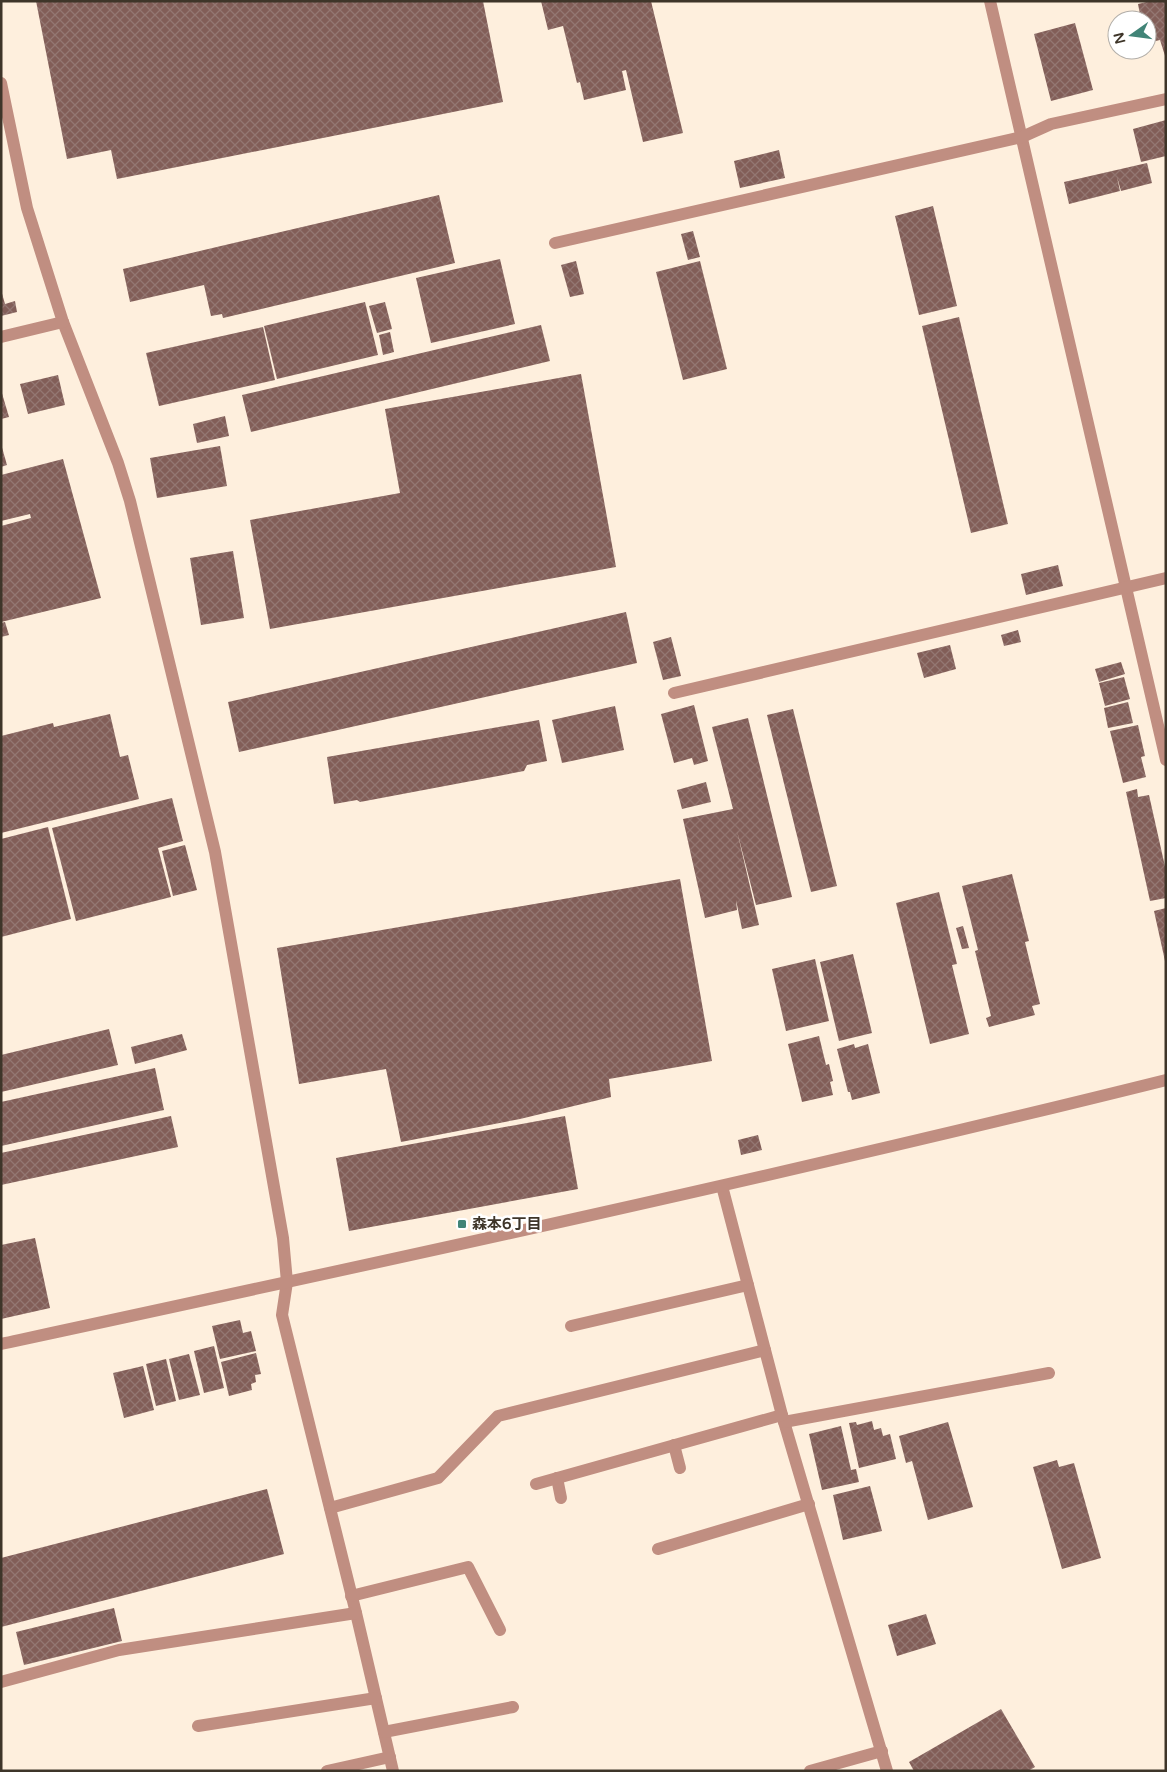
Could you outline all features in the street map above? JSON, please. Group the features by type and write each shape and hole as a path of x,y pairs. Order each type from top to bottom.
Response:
{"street":[{"path":"990,1 1166,760"},
{"path":"1,83 27,208 63,322 118,463 130,501 215,852 283,1238 287,1282 282,1315 393,1771"},
{"path":"556,243 1022,137 1051,124 1166,98"},
{"path":"1,337 63,322"},
{"path":"674,693 1166,578"},
{"path":"1,1344 722,1186 1166,1080"},
{"path":"722,1186 783,1419 887,1771"},
{"path":"571,1326 748,1285"},
{"path":"330,1508 438,1478 498,1416 765,1350"},
{"path":"536,1484 674,1445 783,1419 1049,1373"},
{"path":"674,1445 680,1468"},
{"path":"557,1478 562,1498"},
{"path":"658,1549 809,1504"},
{"path":"351,1596 468,1567 500,1630"},
{"path":"1,1682 119,1650 356,1613"},
{"path":"198,1726 376,1698"},
{"path":"384,1732 512,1706"},
{"path":"810,1771 882,1751"},
{"path":"327,1771 390,1757"}],"building":[{"path":"36,1 483,1 503,102 117,179 111,150 67,159"},
{"path":"541,1 651,1 683,133 643,142 626,70 622,71 626,90 584,100 580,82 577,83 563,26 548,30"},
{"path":"1151,1 1166,1 1166,59 1160,40 1157,41 1157,10 1139,10 1138,4"},
{"path":"1075,23 1093,90 1051,101 1034,34"},
{"path":"1166,120 1166,156 1141,162 1133,129"},
{"path":"779,150 785,178 740,188 734,161"},
{"path":"1147,163 1152,183 1121,191 1117,177 1120,191 1069,204 1064,182"},
{"path":"439,195 455,263 223,318 222,314 211,316 204,285 130,302 123,269"},
{"path":"933,206 957,306 919,315 895,216"},
{"path":"693,231 700,257 688,260 681,234"},
{"path":"500,259 515,324 431,343 416,278"},
{"path":"576,261 584,294 570,297 561,265"},
{"path":"700,261 727,369 683,380 656,272"},
{"path":"1,290 5,304 15,301 17,312 1,316"},
{"path":"365,302 378,355 277,379 264,326"},
{"path":"385,302 392,329 377,333 369,306"},
{"path":"959,317 1008,524 971,533 922,326"},
{"path":"541,325 550,361 251,432 242,395"},
{"path":"263,327 275,380 159,406 146,353"},
{"path":"390,332 394,352 383,355 379,335"},
{"path":"581,374 616,567 270,629 250,520 400,493 385,409"},
{"path":"58,375 65,405 28,414 20,384"},
{"path":"1,390 9,417 1,419"},
{"path":"225,416 229,436 197,443 193,424"},
{"path":"1,444 7,465 1,467"},
{"path":"220,446 227,486 157,498 150,458"},
{"path":"63,459 101,598 1,622 1,526 31,518 30,514 1,521 1,475"},
{"path":"233,551 244,618 201,625 190,558"},
{"path":"1058,565 1063,586 1026,595 1021,574"},
{"path":"626,612 637,663 239,752 228,702"},
{"path":"5,622 9,635 1,637 1,623"},
{"path":"1018,630 1021,642 1004,646 1001,635"},
{"path":"671,637 681,676 663,680 653,642"},
{"path":"950,645 956,669 924,678 917,653"},
{"path":"1121,662 1125,674 1099,682 1095,669"},
{"path":"1124,677 1130,699 1105,706 1099,683"},
{"path":"1128,702 1133,723 1108,728 1104,708"},
{"path":"694,705 708,761 694,765 692,758 674,763 661,714"},
{"path":"615,706 624,750 562,763 552,720"},
{"path":"793,709 837,886 811,892 767,715"},
{"path":"110,714 120,757 128,755 139,799 1,833 1,736 53,723 54,727"},
{"path":"748,718 792,897 756,905 737,831 759,925 742,929 736,900 737,910 705,918 683,819 733,809 712,727"},
{"path":"539,720 547,761 527,765 524,771 360,802 357,800 334,804 327,757"},
{"path":"1138,725 1145,756 1141,757 1146,777 1123,783 1110,731"},
{"path":"706,782 711,802 682,809 677,790"},
{"path":"1137,789 1138,797 1149,795 1166,871 1166,898 1150,901 1126,792"},
{"path":"172,798 183,841 158,848 171,897 76,921 52,828"},
{"path":"48,827 71,919 1,937 1,839"},
{"path":"185,845 197,890 173,896 162,851"},
{"path":"1012,874 1029,941 1025,942 1040,1004 1032,1006 1035,1015 989,1027 986,1018 991,1016 975,951 978,950 962,886"},
{"path":"680,879 712,1061 609,1079 611,1097 520,1119 401,1142 386,1069 299,1084 277,948"},
{"path":"939,892 957,964 952,965 969,1034 930,1044 896,903"},
{"path":"1166,908 1166,960 1165,961 1154,911"},
{"path":"963,926 969,948 962,949 956,928"},
{"path":"853,954 872,1033 839,1041 820,962"},
{"path":"815,959 829,1021 786,1031 772,969"},
{"path":"109,1029 118,1065 1,1092 1,1055"},
{"path":"182,1034 187,1050 135,1064 131,1047"},
{"path":"819,1036 826,1065 829,1064 833,1081 830,1082 833,1095 802,1102 788,1044"},
{"path":"854,1044 855,1048 868,1044 880,1093 852,1100 850,1092 848,1092 837,1049"},
{"path":"155,1068 164,1110 1,1146 1,1102"},
{"path":"171,1116 178,1147 1,1185 1,1153"},
{"path":"565,1116 578,1189 349,1231 336,1158"},
{"path":"758,1135 762,1150 741,1155 738,1140"},
{"path":"35,1238 50,1308 1,1319 1,1245"},
{"path":"240,1320 243,1333 251,1331 256,1351 220,1359 212,1326"},
{"path":"214,1346 224,1388 204,1393 194,1351"},
{"path":"256,1353 261,1374 255,1375 256,1382 251,1384 252,1390 229,1396 221,1362"},
{"path":"189,1354 200,1395 179,1400 169,1359"},
{"path":"166,1359 176,1401 156,1406 146,1364"},
{"path":"143,1366 154,1410 124,1418 113,1373"},
{"path":"872,1421 874,1430 881,1428 883,1436 890,1434 896,1459 859,1468 849,1423 856,1422 857,1425"},
{"path":"948,1422 973,1507 928,1520 912,1461 906,1463 899,1436"},
{"path":"841,1426 851,1470 856,1469 859,1482 822,1490 809,1434"},
{"path":"1057,1460 1059,1467 1074,1463 1101,1558 1062,1569 1033,1467"},
{"path":"870,1486 882,1531 843,1540 833,1495"},
{"path":"267,1489 284,1554 1,1627 1,1558"},
{"path":"114,1608 122,1641 24,1665 16,1632"},
{"path":"926,1614 936,1644 897,1656 888,1625"},
{"path":"1001,1709 1035,1767 1028,1771 914,1771 909,1762"}],"place":[{"name":"森本6丁目","path":"462,1224"}]}
